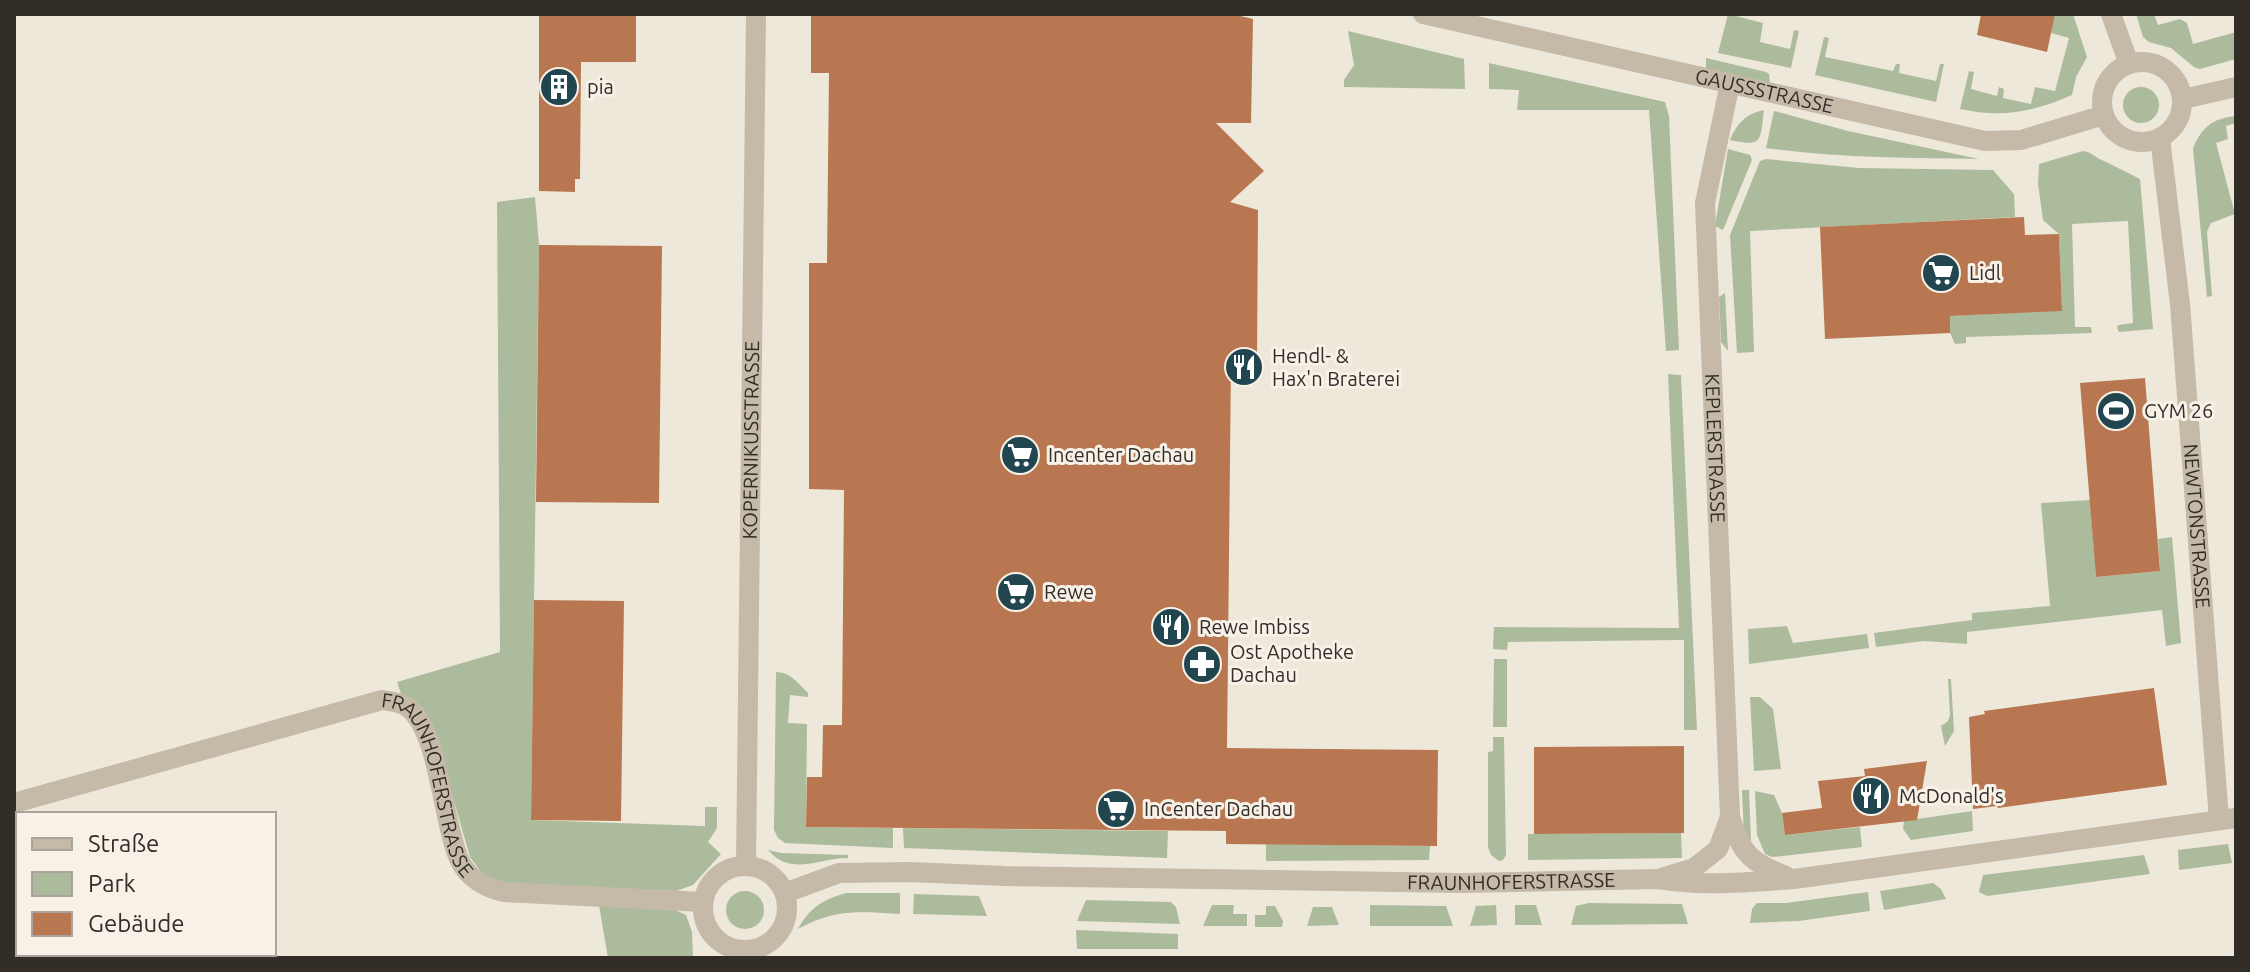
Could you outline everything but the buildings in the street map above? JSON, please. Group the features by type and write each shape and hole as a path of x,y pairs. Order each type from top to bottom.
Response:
{"street":[{"name":"KOPERNIKUSSTRASSE","path":"746,866 756,14"},
{"name":"GAUSSSTRASSE","path":"1423,14 1985,141 2021,140 2104,115"},
{"path":"2111,14 2129,64"},
{"path":"2153,63 2165,68 2180,86 2183,99 2178,122 2160,138 2138,142 2127,139 2117,133 2104,115 2104,90 2118,70 2129,64 2153,63"},
{"name":"KEPLERSTRASSE","path":"1730,83 1705,203 1730,817 1746,855 1762,867 1794,879"},
{"path":"2183,99 2236,87"},
{"name":"NEWTONSTRASSE","path":"2160,138 2180,304 2192,463 2227,819"},
{"name":"FRAUNHOFERSTRASSE","path":"14,803 382,700 398,702 408,707 425,733 460,861 476,880 504,892 703,902"},
{"name":"KEPLERSTRASSE","path":"1658,879 1694,868 1718,849 1730,817"},
{"name":"FRAUNHOFERSTRASSE","path":"785,893 839,873 895,872 1461,883 1658,879 1701,883 1794,879 2227,819"},
{"path":"746,866 770,874 785,893 787,915 778,935 760,948 722,952 703,915 703,902 711,883 718,876 726,870 746,866"}],"green space":[{"path":"1728,14 1763,23 1760,42 1790,49 1794,30 1799,31 1791,68 1718,53"},
{"path":"2052,14 2073,14 2087,57 2076,77 2072,95 2017,112 1989,113 1960,109 1969,71 1974,72 1971,89 1997,96 1999,87 2004,89 2003,98 2031,104 2035,87 2055,91 2069,38 2051,33"},
{"path":"2136,14 2154,14 2158,25 2180,19 2187,23 2193,44 2236,32 2236,59 2200,69 2194,67 2171,48 2149,42 2143,37"},
{"path":"1348,31 1464,59 1465,89 1344,87 1344,80 1354,65"},
{"path":"1824,37 1829,38 1825,57 1893,71 1896,64 1900,64 1899,73 1936,81 1940,64 1944,64 1936,102 1815,75"},
{"path":"1706,58 1766,72 1770,84 1706,70"},
{"path":"1489,63 1665,102 1669,116 1679,350 1666,351 1649,110 1517,110 1519,90 1489,89"},
{"path":"2141,87 2154,92 2159,105 2154,118 2141,123 2128,118 2123,105 2128,92"},
{"path":"1764,110 1758,140 1749,143 1730,140 1743,120"},
{"path":"1774,111 1848,131 1979,159 1846,156 1766,148"},
{"path":"2236,116 2236,123 2226,126 2228,139 2216,143 2235,214 2211,223 2207,232 2212,296 2207,297 2193,148 2209,125"},
{"path":"1728,149 1750,155 1752,160 1723,230 1715,226"},
{"path":"2083,151 2140,179 2153,329 2119,332 2117,328 2118,325 2133,323 2128,221 2072,224 2075,327 2091,327 2092,333 1966,337 1966,343 1955,344 1950,333 1950,316 2062,310 2059,234 2043,220 2038,184 2039,164"},
{"path":"1766,159 1859,168 1993,170 2014,194 2015,217 1750,231 1754,352 1737,353 1730,235 1760,161"},
{"path":"535,197 539,245 531,820 705,826 705,807 717,807 717,828 708,842 721,854 693,885 676,891 506,883 484,876 470,857 432,725 422,707 401,694 397,682 500,652 497,202"},
{"path":"1725,293 1728,351 1721,342 1719,297"},
{"path":"1668,374 1681,375 1697,730 1684,730 1684,640 1508,642 1507,650 1493,649 1494,627 1679,628"},
{"path":"2090,500 2096,577 2160,571 2158,539 2172,537 2181,643 2166,646 2162,610 1967,632 1967,644 1924,641 1876,647 1874,633 1972,620 1972,613 2050,606 2041,503"},
{"path":"1787,626 1793,643 1867,634 1869,648 1749,664 1748,629"},
{"path":"1494,659 1507,659 1507,727 1493,727"},
{"path":"776,672 790,676 808,693 808,697 790,695 788,723 807,724 806,827 893,828 893,848 785,843 778,838 774,830"},
{"path":"1948,679 1951,679 1954,731 1945,746 1941,726 1950,715"},
{"path":"1750,697 1760,697 1773,709 1781,769 1754,771"},
{"path":"1493,737 1504,737 1506,855 1499,861 1491,855 1488,847 1488,752 1493,751"},
{"path":"1742,790 1749,790 1751,840 1746,841 1744,836"},
{"path":"1755,791 1774,795 1782,813 1785,835 1860,827 1862,847 1772,857 1765,854 1757,835"},
{"path":"1972,811 1973,831 1911,840 1903,829 1904,821"},
{"path":"903,828 1168,831 1167,858 904,848"},
{"path":"1681,833 1682,858 1528,860 1528,834"},
{"path":"1266,844 1430,846 1429,860 1266,861"},
{"path":"2228,844 2232,863 2179,870 2178,850"},
{"path":"768,850 848,855 848,858 805,864 786,863"},
{"path":"2144,855 2150,874 1987,896 1979,892 1983,875"},
{"path":"1933,883 1941,889 1946,899 1884,910 1880,891"},
{"path":"745,891 759,896 764,910 759,924 745,929 731,924 726,910 731,896"},
{"path":"1868,892 1870,911 1799,921 1750,923 1752,909 1757,903 1786,903"},
{"path":"846,893 900,893 900,914 837,914 798,929 818,905"},
{"path":"914,894 979,896 987,916 913,914"},
{"path":"1086,900 1171,902 1176,907 1180,924 1077,921"},
{"path":"1589,903 1682,904 1688,924 1571,925 1576,906"},
{"path":"599,905 673,909 686,915 692,932 693,958 608,958"},
{"path":"1212,905 1234,905 1233,914 1247,914 1247,926 1203,926"},
{"path":"1370,905 1446,906 1453,926 1370,926"},
{"path":"1496,905 1497,925 1470,926 1476,906"},
{"path":"1515,905 1536,905 1542,925 1515,925"},
{"path":"1266,906 1275,906 1283,921 1282,927 1255,927 1255,915 1266,915"},
{"path":"1313,907 1332,907 1339,925 1307,926"},
{"path":"1076,930 1178,934 1178,949 1077,949"}],"place":[{"name":"pia","path":"559,87"},
{"name":"Lidl","path":"1941,273"},
{"name":"Hendl- & Hax'n Braterei","path":"1244,367"},
{"name":"GYM 26","path":"2116,411"},
{"name":"Incenter Dachau","path":"1020,455"},
{"name":"Rewe","path":"1016,592"},
{"name":"Rewe Imbiss","path":"1171,627"},
{"name":"Ost Apotheke Dachau","path":"1202,664"},
{"name":"McDonald's","path":"1871,796"},
{"name":"InCenter Dachau","path":"1116,809"}]}
